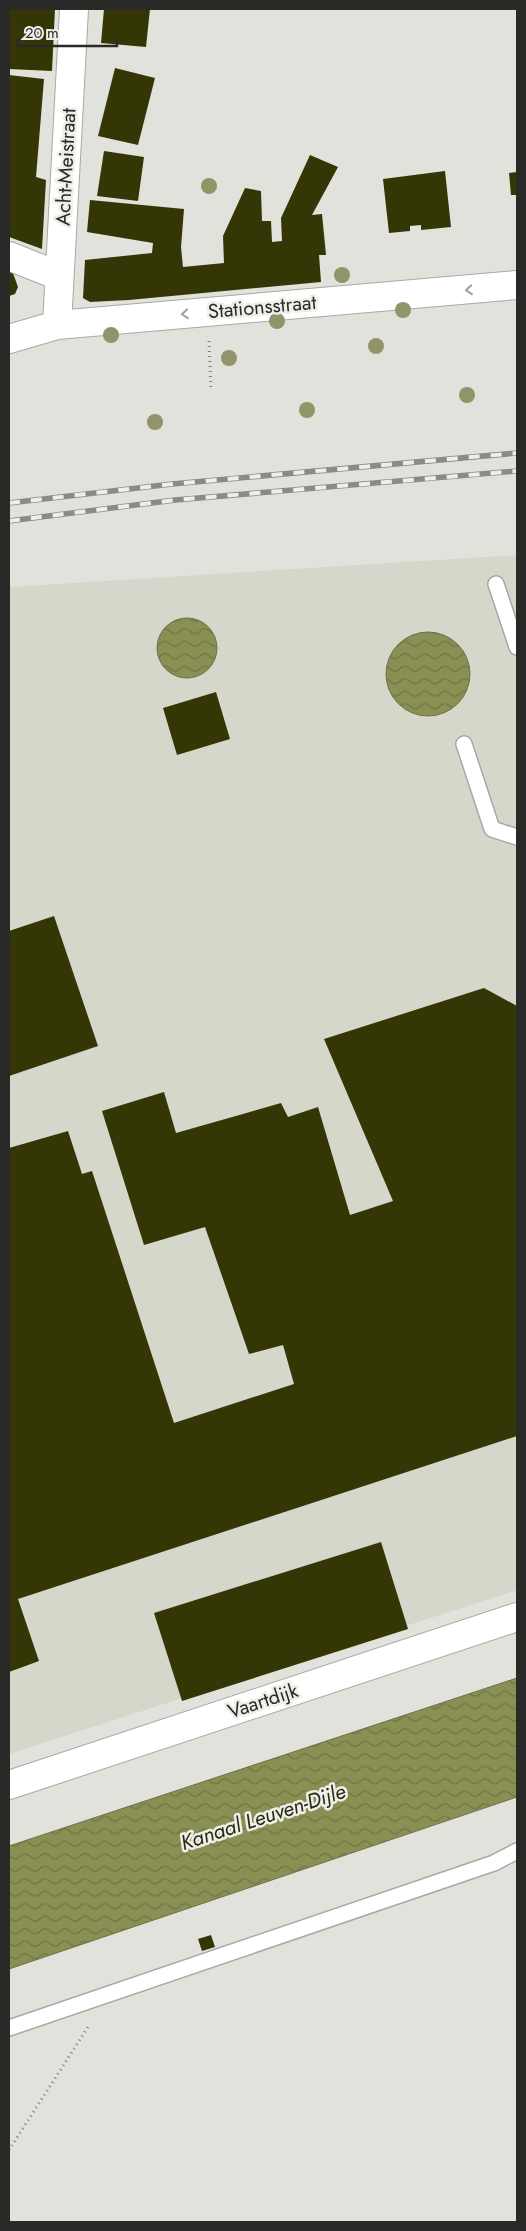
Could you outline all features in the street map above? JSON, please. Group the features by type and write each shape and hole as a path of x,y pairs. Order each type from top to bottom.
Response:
{"street":[{"name":"Acht-Meistraat","path":"58,324 74,9"},
{"path":"9,256 60,276"},
{"name":"Stationsstraat","path":"9,338 58,324 517,286"},
{"name":"Vaartdijk","path":"9,1786 517,1617"}],"lane":[{"path":"496,584 517,647"},
{"path":"464,744 492,829 517,837"},
{"path":"9,2028 494,1863 517,1851"}],"path":[{"path":"207,312 211,391"},
{"path":"9,2150 109,1995"}],"shaded area":[{"path":"517,555 517,1590 9,1754 9,587"}],"water":[{"path":"181,618 193,618 204,623 212,631 217,642 215,660 204,673 193,678 181,678 170,673 162,665 157,654 157,642 162,631 170,623"},
{"path":"428,632 444,635 458,644 467,658 470,674 467,690 458,704 444,713 428,716 412,713 398,704 389,690 386,674 389,658 398,644 412,635"},
{"name":"Kanaal Leuven-Dijle","path":"517,1678 517,1797 9,1969 9,1846"}],"building":[{"path":"10,9 55,9 52,71 9,69"},
{"path":"104,9 150,9 146,47 101,43"},
{"path":"115,68 155,78 138,145 98,136"},
{"path":"9,75 44,79 36,177 46,180 42,249 9,237"},
{"path":"104,151 144,157 138,201 97,196"},
{"path":"310,155 338,167 312,215 322,214 326,255 319,255 321,282 129,300 90,302 83,298 85,260 152,253 153,243 87,232 90,200 184,209 181,247 183,267 224,263 223,236 245,188 261,191 262,221 271,221 272,242 282,241 281,218"},
{"path":"445,171 451,227 421,230 421,225 410,226 410,231 389,233 383,179"},
{"path":"517,172 517,195 511,195 509,173"},
{"path":"9,262 18,287 15,294 9,296"},
{"path":"216,692 230,739 177,755 163,708"},
{"path":"54,916 98,1046 9,1076 9,931"},
{"path":"484,988 517,1006 517,1436 18,1599 39,1661 9,1672 9,1148 68,1131 82,1174 92,1171 174,1423 294,1384 283,1345 249,1354 205,1227 144,1245 102,1111 164,1092 176,1133 281,1103 288,1117 318,1107 350,1215 393,1201 324,1039"},
{"path":"381,1542 408,1629 182,1701 154,1613"},
{"path":"211,1935 215,1947 202,1951 198,1939"}],"railway":[{"path":"9,503 172,484 517,453"},
{"path":"9,521 175,500 517,471"}]}
